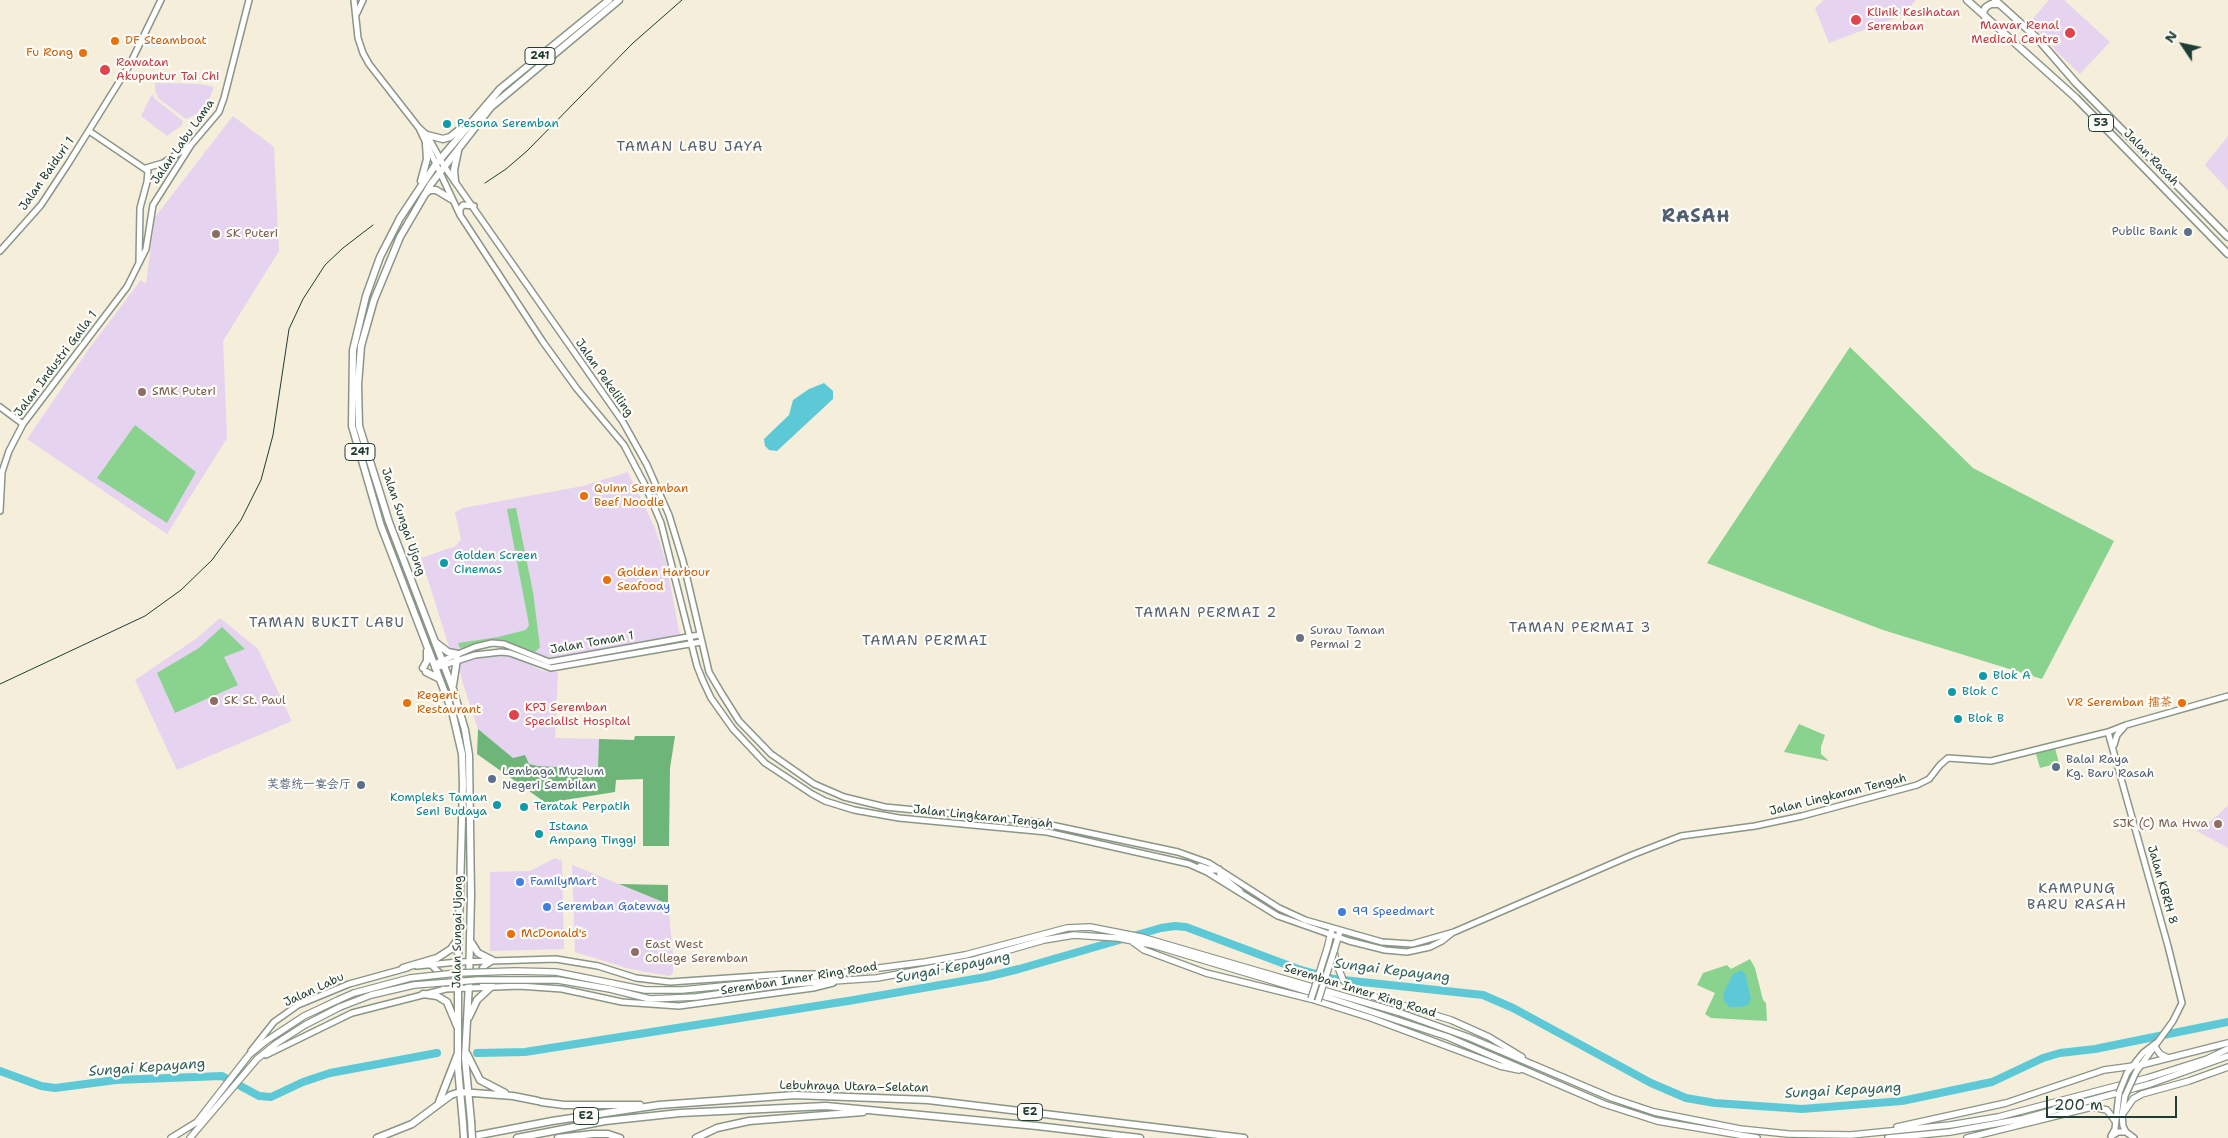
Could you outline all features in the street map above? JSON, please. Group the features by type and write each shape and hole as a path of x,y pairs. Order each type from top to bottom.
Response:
{"highway":[{"name":"Jalan Sungai Ujong","path":"464,1138 460,1092 462,1054 458,962 464,786 462,754 458,733 440,681 381,526 352,426 354,350 366,296 380,257 419,187 474,116 500,89 608,0"},
{"name":"Jalan Sungai Ujong","path":"461,1033 467,1022 470,961 471,786 469,754 465,730 453,689 389,522 359,426 361,346 367,322 400,237 422,196 444,166 491,107 618,0"},
{"name":"Jalan Rasah","path":"1967,0 2076,98 2228,254"},
{"path":"1985,17 1983,12 1986,7 1997,2"},
{"name":"Jalan Rasah","path":"1997,2 2037,38 2076,84 2228,237"},
{"path":"428,135 443,139 450,137 474,116"},
{"path":"419,187 426,166 426,144"},
{"path":"455,181 454,170 459,147"},
{"path":"422,196 430,190 436,190 451,199"},
{"path":"434,641 457,657 453,689"},
{"path":"427,648 424,670 434,675 440,681"},
{"path":"403,968 437,958 451,949 460,935"},
{"path":"470,940 478,953 492,960"},
{"path":"467,1022 478,1000 492,986"},
{"path":"423,994 437,996 447,1002 461,1033"},
{"name":"Jalan Sungai Ujong","path":"462,1054 468,1091 472,1138"},
{"path":"434,1109 443,1095 462,1054 484,1084 513,1096"},
{"path":"377,1138 412,1124 451,1095 468,1091 513,1096 564,1105 659,1106"},
{"name":"Lebuhraya Utara–Selatan","path":"464,1138 531,1124 659,1106 796,1095 928,1100 1244,1138"},
{"name":"Lebuhraya Utara–Selatan","path":"517,1138 604,1121 680,1113 826,1106 882,1110 1140,1138"},
{"path":"696,1138 717,1128 750,1120 882,1110"},
{"path":"558,1138 608,1134 620,1138"}],"main road":[{"name":"Seremban Inner Ring Road","path":"833,974 965,955 1067,928 1090,927 1112,930 1448,1037 1604,1104 1657,1121 1757,1138"},
{"path":"1311,999 1332,928"},
{"path":"1318,1001 1340,931"},
{"name":"Seremban Inner Ring Road","path":"834,982 877,978 974,960 1044,940 1074,935 1100,936 1155,943 1391,1010 1468,1037 1612,1098 1654,1112 1704,1124 1788,1134 1830,1135 1872,1132 1950,1125 1998,1117 2147,1078 2207,1059 2228,1050"},
{"path":"1130,940 1144,950 1206,973 1318,1001 1500,1066 1528,1072"},
{"path":"1334,951 1343,980 1357,991 1451,1020 1489,1037 1531,1063"},
{"path":"249,1055 266,1041 304,1016 354,993 410,978 457,973 556,972 659,999 696,997 790,984 834,982"},
{"path":"190,1138 257,1059 277,1043 305,1025 340,1007 372,995 414,985 478,980 558,980 645,990 682,990 833,974"},
{"path":"1872,1132 2006,1103 2104,1070 2134,1069 2141,1065 2228,1043"},
{"path":"2155,1047 2160,1054 2169,1059"},
{"name":"Jalan Labu","path":"171,1138 193,1126 249,1055"},
{"path":"1888,1138 1950,1132 2022,1118 2150,1084 2200,1068 2228,1056"},
{"path":"2122,1115 2134,1099 2142,1094 2189,1081 2228,1066"},
{"path":"1967,1138 2092,1108 2107,1110 2115,1121"}],"street":[{"name":"Jalan Baiduri 1","path":"0,251 41,204 89,131 128,66 162,0"},
{"name":"Jalan Labu Lama","path":"139,265 146,249 153,205 191,145 219,112 249,0"},
{"path":"356,16 362,0 354,1 358,38 369,64 419,128 428,135 438,161"},
{"path":"419,128 426,144 438,161"},
{"path":"89,131 146,168 148,175 140,208 139,265"},
{"path":"146,168 163,163 191,145"},
{"name":"Jalan Pekeliling","path":"438,161 444,166 474,206 623,422 647,465 669,515 683,562 699,634"},
{"name":"Jalan Pekeliling","path":"438,161 440,172 460,215 543,342 577,389 624,445 645,485 661,523 689,636"},
{"path":"460,215 460,209 463,206 474,206"},
{"name":"Jalan Industri Galla 1","path":"0,512 2,472 23,424 120,298 139,265"},
{"path":"0,407 23,424"},
{"name":"Jalan Toman 1","path":"434,666 482,645 504,644 549,662 699,634"},
{"name":"Jalan Lingkaran Tengah","path":"699,634 709,672 739,722 771,754 802,777 831,792 885,807 1037,822 1194,856 1219,869 1279,908 1340,931 1382,942 1400,944 1426,941 1454,932 1632,855 1681,836 1698,832 1748,827 1802,816 1917,785 1928,779 1948,758 1991,761 2108,732 2126,725 2228,696"},
{"name":"Jalan Lingkaran Tengah","path":"689,636 702,681 711,698 733,729 773,769 825,801 876,815 1047,832 1189,864 1207,872 1244,897 1278,916 1330,936 1385,950 1407,952 1430,947 1454,932"},
{"name":"Jalan Toman 1","path":"457,657 501,652 552,668 701,642"},
{"path":"2114,748 2117,735 2126,725"},
{"name":"Jalan KBRH 8","path":"2108,732 2114,748 2179,990 2181,1007 2160,1039"},
{"path":"1189,864 1214,870 1219,869 1220,875 1241,892 1244,897"},
{"name":"Seremban Inner Ring Road","path":"458,962 526,958 563,960 598,966 636,978 662,982 787,974 833,974"},
{"path":"492,960 483,967 478,975 482,983 492,986"},
{"name":"Jalan Labu","path":"249,1055 274,1022 298,1006 349,984 403,968 458,962"},
{"path":"430,964 438,969 444,978 442,984 433,991"},
{"name":"Seremban Inner Ring Road","path":"459,988 492,986 562,989 622,1002 653,1006 679,1006 813,988 834,982"},
{"path":"257,1059 352,1013 433,991 459,988"},
{"path":"2141,1065 2160,1039"},
{"path":"2134,1138 2126,1132 2123,1126 2122,1115 2126,1096 2134,1069 2142,1053 2160,1039"},
{"path":"2110,1137 2115,1129 2119,1094 2127,1073 2134,1069"},
{"path":"2110,1137 2118,1132 2126,1132"}],"shaded area":[{"name":"Klinik Kesihatan Seremban","path":"1824,0 1916,0 1903,15 1829,43 1815,8"},
{"name":"Mawar Renal Medical Centre","path":"2049,0 2064,0 2110,42 2080,74 2029,23"},
{"path":"155,83 200,84 214,87 207,105 201,112 186,119 159,99 155,91"},
{"path":"152,94 155,99 183,121 182,125 167,136 141,116"},
{"name":"SMK Puteri","path":"233,116 274,147 279,251 223,341 227,438 167,534 27,439 91,346 141,280 146,284 155,217"},
{"path":"2228,136 2228,190 2205,165"},
{"path":"628,472 655,528 666,562 680,636 560,659 545,659 497,640 451,653 421,558 456,546 461,539 455,512 463,508 583,486"},
{"name":"SK St. Paul","path":"220,618 258,649 292,721 177,770 135,680 197,638"},
{"name":"KPJ Seremban Specialist Hospital","path":"487,655 514,657 543,671 558,672 555,738 599,739 598,770 528,764 513,758 478,729 458,664"},
{"name":"SJK (C) Ma Hwa","path":"2228,805 2228,848 2197,831"},
{"name":"Seremban Gateway","path":"555,858 562,861 564,949 490,951 490,872 530,871"},
{"path":"572,865 668,904 673,955 673,973 670,976 630,969 575,952"}],"green space":[{"path":"1850,347 1973,468 2114,541 2042,679 1883,630 1707,563"},
{"path":"135,425 196,472 167,523 97,478"},
{"path":"516,508 533,592 540,647 535,652 491,642 460,648 458,643 498,637 526,630 529,625 507,509"},
{"path":"222,627 245,649 224,657 238,685 175,713 157,673 199,648"},
{"path":"1799,724 1825,735 1821,754 1829,761 1784,752"},
{"path":"478,729 513,758 525,755 529,764 598,769 599,739 634,740 635,736 675,736 670,768 669,846 643,846 643,779 616,780 615,792 546,803 477,754"},
{"path":"2055,748 2059,763 2040,768 2036,754"},
{"path":"619,884 668,885 668,904"},
{"path":"1750,959 1755,968 1763,1000 1766,1003 1767,1021 1711,1018 1705,1014 1715,993 1697,985 1703,973 1727,965 1731,969"}],"water":[{"path":"824,383 833,391 833,399 777,451 769,450 765,446 764,439 789,415 793,400 809,389"},
{"path":"1742,970 1746,976 1751,999 1748,1005 1729,1007 1723,999 1724,992 1733,974"}],"waterway":[{"name":"Sungai Kepayang","path":"477,1053 525,1052 854,1000 986,977 1161,928 1175,926 1186,927 1298,969 1334,979 1483,995 1513,1008 1651,1083 1686,1098 1715,1103 1802,1109 1902,1101 1992,1082 2043,1058 2060,1053 2095,1049 2228,1022"},
{"name":"Sungai Kepayang","path":"0,1071 41,1086 55,1088 116,1080 222,1076 259,1096 271,1097 303,1082 330,1073 437,1053"}],"railway":[{"path":"485,183 506,169 527,151 633,43 682,0"},
{"path":"0,684 145,616 181,590 212,560 241,520 261,480 273,435 289,329 303,299 325,265 343,248 373,225"}],"place":[{"name":"Klinik Kesihatan Seremban","path":"1856,20"},
{"name":"Mawar Renal Medical Centre","path":"2070,33"},
{"name":"DF Steamboat","path":"115,41"},
{"name":"Fu Rong","path":"83,53"},
{"name":"Rawatan Akupuntur Tai Chi","path":"105,70"},
{"name":"Pesona Seremban","path":"447,124"},
{"name":"Public Bank","path":"2188,232"},
{"name":"SK Puteri","path":"216,234"},
{"name":"SMK Puteri","path":"142,392"},
{"name":"Quinn Seremban Beef Noodle","path":"584,496"},
{"name":"Golden Screen Cinemas","path":"444,563"},
{"name":"Golden Harbour Seafood","path":"607,580"},
{"name":"Surau Taman Permai 2","path":"1300,638"},
{"name":"Blok A","path":"1983,676"},
{"name":"Blok C","path":"1952,692"},
{"name":"SK St. Paul","path":"214,701"},
{"name":"Regent Restaurant","path":"407,703"},
{"name":"VR Seremban 擂茶","path":"2182,703"},
{"name":"KPJ Seremban Specialist Hospital","path":"514,715"},
{"name":"Blok B","path":"1958,719"},
{"name":"Balai Raya Kg. Baru Rasah","path":"2056,767"},
{"name":"Lembaga Muzium Negeri Sembilan","path":"492,779"},
{"name":"芙蓉统一宴会厅","path":"361,785"},
{"name":"Kompleks Taman Seni Budaya","path":"497,805"},
{"name":"Teratak Perpatih","path":"524,807"},
{"name":"SJK (C) Ma Hwa","path":"2218,824"},
{"name":"Istana Ampang Tinggi","path":"539,834"},
{"name":"FamilyMart","path":"520,882"},
{"name":"Seremban Gateway","path":"547,907"},
{"name":"99 Speedmart","path":"1342,912"},
{"name":"McDonald's","path":"511,934"},
{"name":"East West College Seremban","path":"635,952"}],"district":[{"name":"TAMAN LABU JAYA","path":"690,147"},
{"name":"RASAH","path":"1696,217"},
{"name":"TAMAN PERMAI 2","path":"1206,613"},
{"name":"TAMAN BUKIT LABU","path":"327,623"},
{"name":"TAMAN PERMAI 3","path":"1580,628"},
{"name":"TAMAN PERMAI","path":"925,641"},
{"name":"KAMPUNG BARU RASAH","path":"2077,898"}]}
